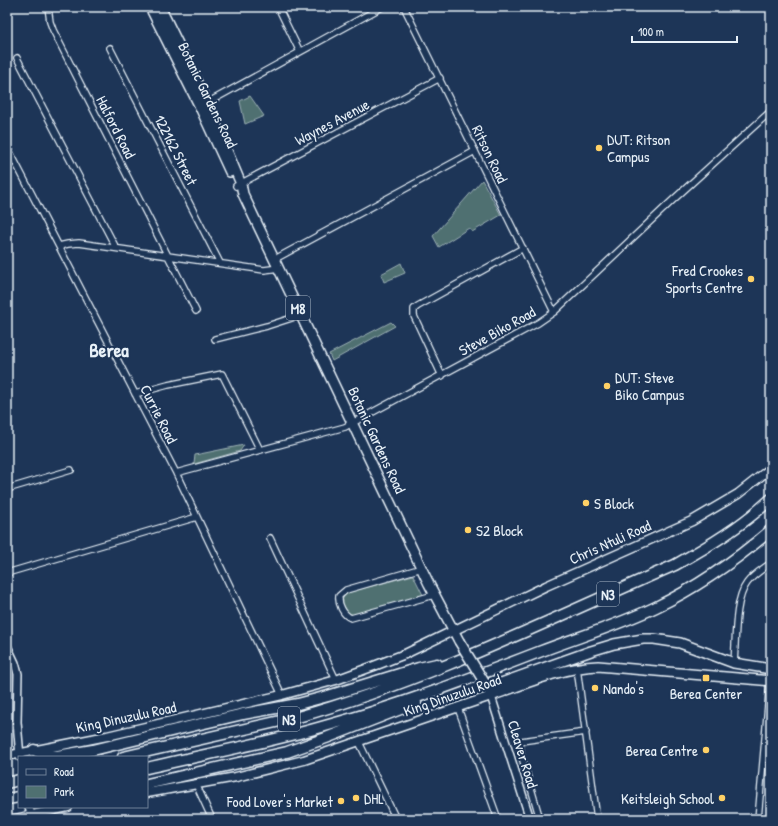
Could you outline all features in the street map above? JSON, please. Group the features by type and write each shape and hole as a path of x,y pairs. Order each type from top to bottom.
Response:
{"highway":[{"path":"758,511 771,492"},
{"name":"N3","path":"127,756 235,732 326,709 450,664 674,564 706,548 758,511 771,499"},
{"name":"N3","path":"148,768 310,731 356,717 465,680 655,608 719,572 746,552 771,530"},
{"path":"34,750 44,755 56,756 93,750 211,721 298,704 430,665 450,664"},
{"path":"148,784 287,752 441,694 465,680"},
{"path":"7,783 18,780"},
{"path":"7,799 18,797"}],"main road":[{"name":"Botanic Gardens Road","path":"150,7 239,185"},
{"name":"Botanic Gardens Road","path":"160,7 206,103 243,194 434,595 453,631 488,690"},
{"name":"Chris Ntuli Road","path":"453,631 546,586 692,521 738,494 771,468"},
{"name":"King Dinuzulu Road","path":"7,756 19,755 34,750 107,736 282,695 336,680 405,654 453,631"},
{"name":"King Dinuzulu Road","path":"148,793 236,777 304,760 458,708 488,690 591,651 614,644 643,639 680,643 734,663 771,669"},
{"name":"King Dinuzulu Road","path":"488,690 577,668 598,666 770,681"},
{"path":"15,819 30,812 60,808"}],"street":[{"name":"Halford Road","path":"48,7 50,22 53,30 196,311"},
{"path":"278,7 300,52"},
{"path":"206,103 382,7"},
{"name":"Ritson Road","path":"404,7 554,312"},
{"name":"122162 Street","path":"110,48 220,263"},
{"path":"17,58 116,248"},
{"name":"Waynes Avenue","path":"239,185 440,78"},
{"name":"Steve Biko Road","path":"176,473 345,427 538,323 554,312 674,199 771,111"},
{"name":"Currie Road","path":"7,146 176,473 282,695"},
{"path":"275,259 475,151"},
{"path":"59,246 79,243 264,270 279,268"},
{"path":"442,376 413,311 418,306 523,248"},
{"path":"215,339 267,326 301,315"},
{"path":"135,394 168,385 222,374 260,450"},
{"path":"7,489 71,470"},
{"path":"7,573 197,517"},
{"path":"270,538 336,680"},
{"path":"734,663 738,605 742,592 752,578 771,563"},
{"path":"422,568 346,590 339,596 339,602 345,615 351,618 434,595"},
{"path":"7,646 15,662 18,674 17,722 19,755"},
{"path":"7,665 15,662"},
{"path":"577,668 597,819"},
{"path":"758,819 770,681"},
{"name":"Cleaver Road","path":"488,690 528,818"},
{"path":"458,708 498,819"},
{"path":"540,819 521,754 521,741 526,739 586,732"},
{"path":"359,742 395,817 386,819"},
{"path":"196,784 212,819"}],"green space":[{"path":"250,96 264,116 245,124 240,101"},
{"path":"482,180 501,215 472,232 469,228 439,247 433,236"},
{"path":"401,263 405,273 384,282 381,274"},
{"path":"391,322 395,326 332,361 329,354"},
{"path":"244,445 240,451 194,464 195,455"},
{"path":"413,575 423,595 421,596 353,615 347,611 342,600 346,593"}],"place":[{"name":"DUT: Ritson Campus","path":"599,148"},
{"name":"Fred Crookes Sports Centre","path":"751,279"},
{"name":"DUT: Steve Biko Campus","path":"607,386"},
{"name":"S Block","path":"586,503"},
{"name":"S2 Block","path":"468,530"},
{"name":"Berea Center","path":"706,678"},
{"name":"Nando's","path":"595,688"},
{"name":"Berea Centre","path":"706,750"},
{"name":"DHL","path":"356,798"},
{"name":"Keitsleigh School","path":"722,798"},
{"name":"Food Lover's Market","path":"341,801"}],"district":[{"name":"Berea","path":"109,350"}]}
